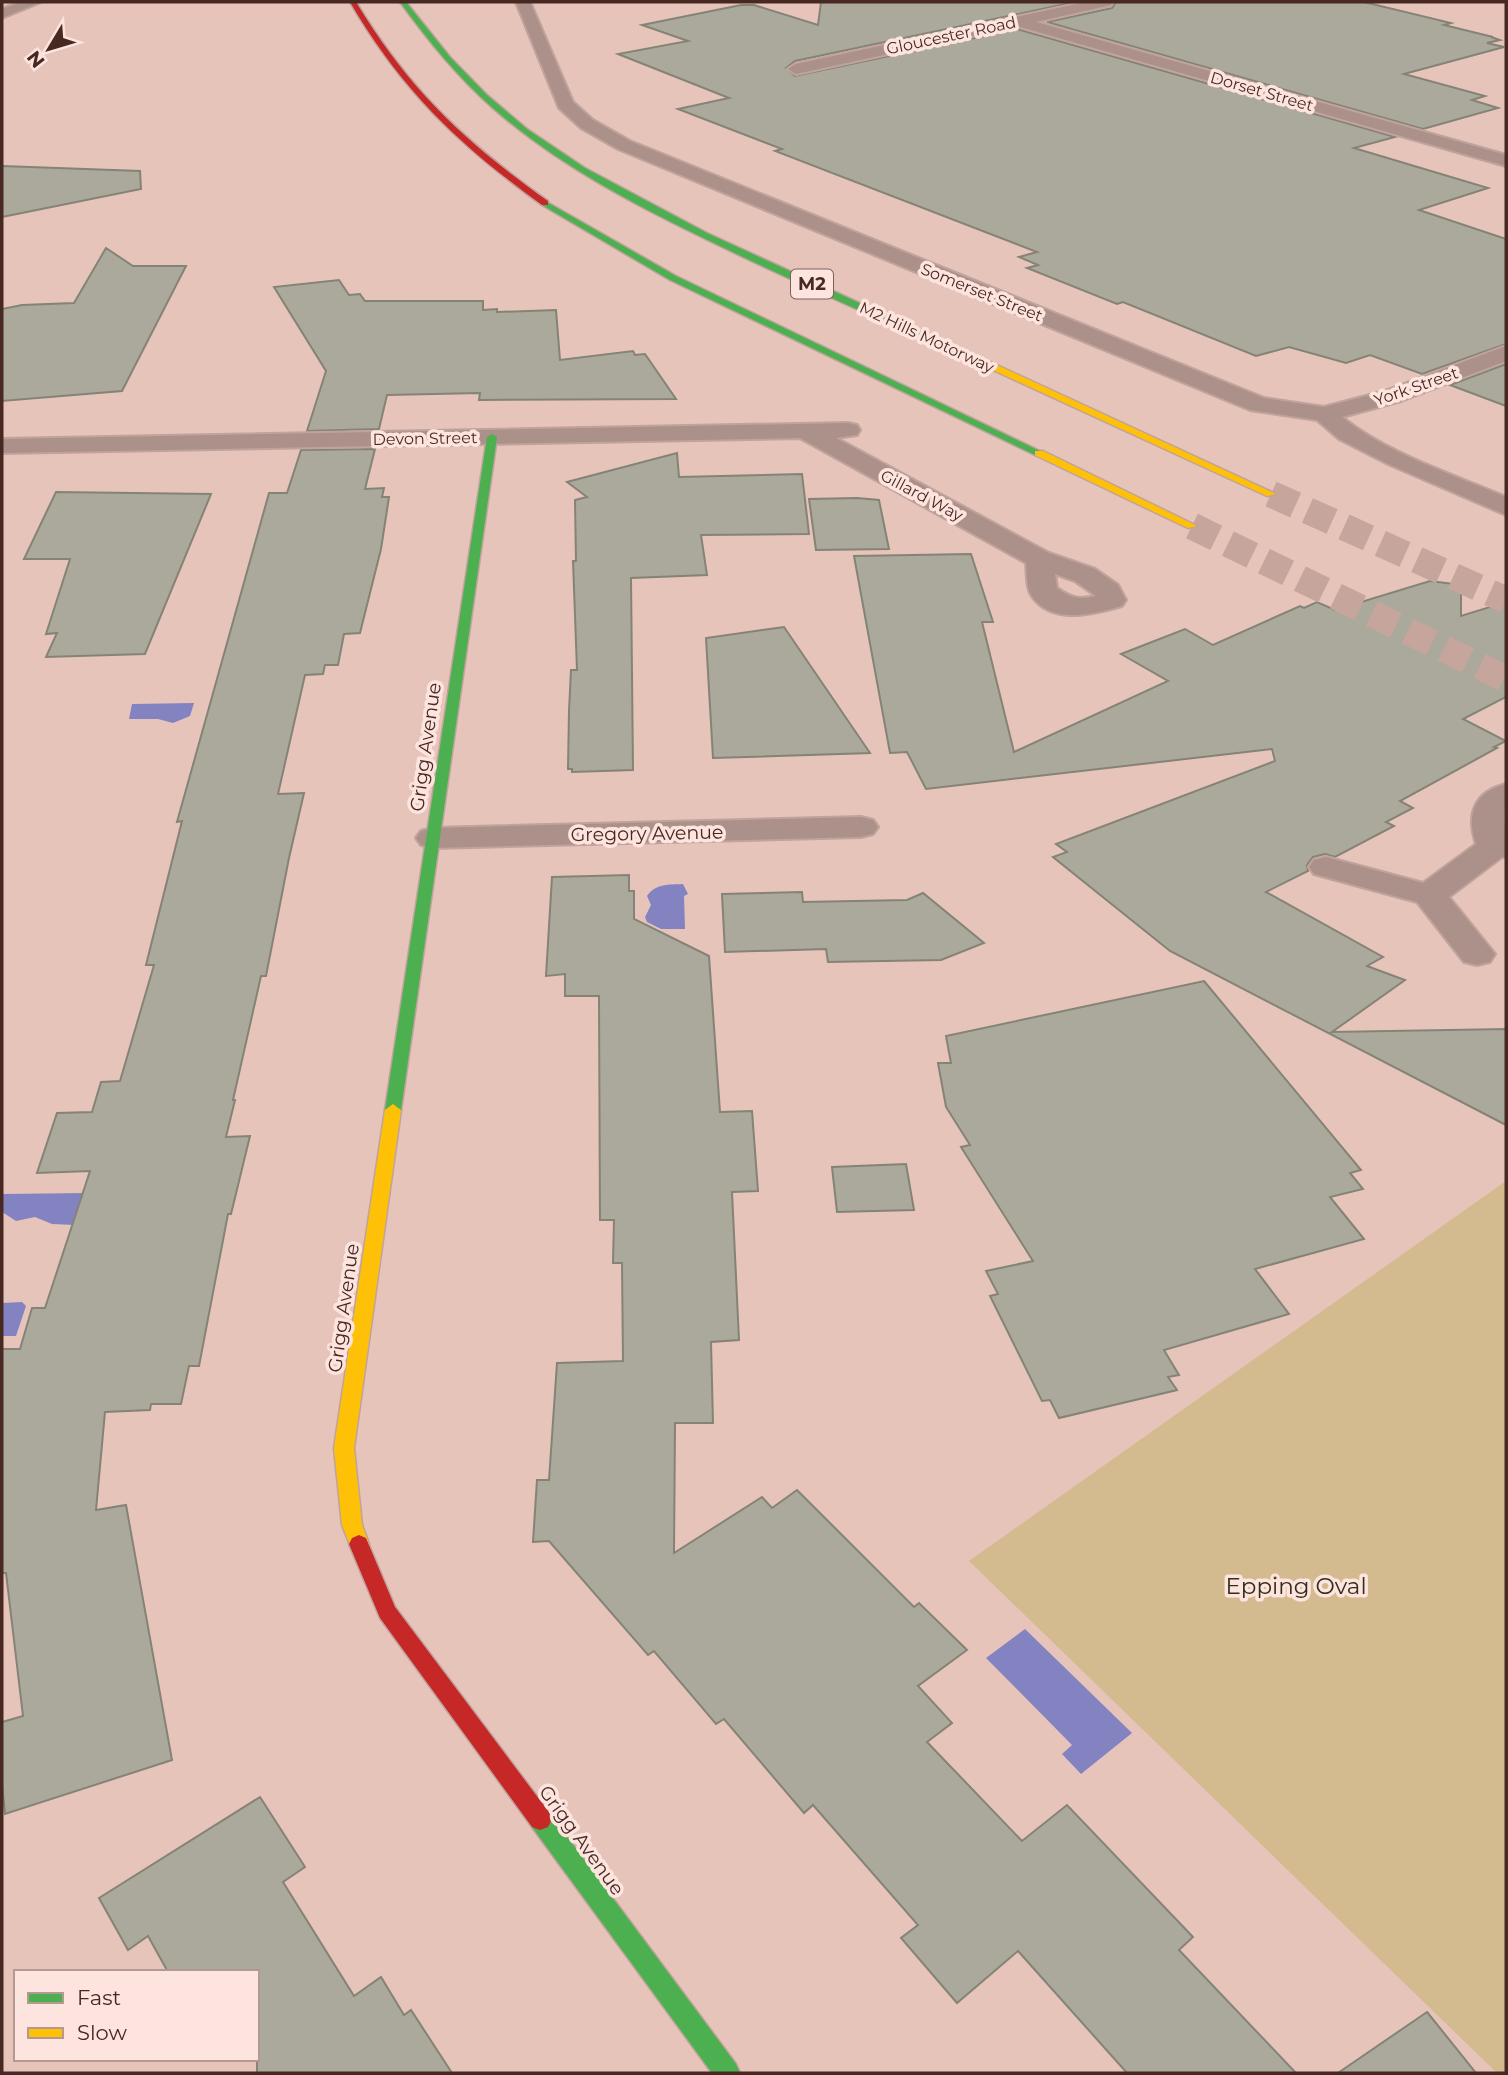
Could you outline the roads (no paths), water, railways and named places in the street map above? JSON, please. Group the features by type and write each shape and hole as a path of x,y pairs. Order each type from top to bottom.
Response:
{"main road":[{"path":"353,2 403,81 433,114 474,151 543,201 619,248 723,303 1192,526"},
{"name":"M2 Hills Motorway","path":"403,2 418,26 444,57 479,91 526,129 600,177 756,259 1271,494"},
{"name":"Grigg Avenue","path":"492,437 344,1448 352,1525 387,1612 727,2073"}],"street":[{"path":"2,14 34,2"},
{"name":"Somerset Street","path":"523,2 565,104 587,124 624,145 1259,405 1324,414"},
{"name":"Gloucester Road","path":"796,69 1107,2"},
{"name":"Dorset Street","path":"1017,21 1506,162"},
{"name":"York Street","path":"1324,414 1393,396 1506,353"},
{"path":"1324,414 1348,434 1506,507"},
{"name":"Devon Street","path":"2,446 848,430"},
{"name":"Gillard Way","path":"805,431 1039,559"},
{"path":"1429,895 1500,847 1486,826 1488,808 1497,798 1506,794"},
{"name":"Gregory Avenue","path":"433,838 861,827"},
{"path":"1326,867 1429,895 1477,954"}],"water":[{"path":"194,703 190,716 173,723 158,719 129,719 132,704"},
{"path":"683,884 688,894 684,896 685,929 661,929 647,922 645,917 651,905 647,896 654,889 663,886"},
{"path":"87,1193 75,1225 52,1224 35,1217 16,1221 2,1212 2,1194"},
{"path":"22,1302 26,1306 16,1336 2,1336 2,1303"},
{"path":"1025,1629 1132,1733 1081,1774 1062,1754 1072,1745 986,1658"}],"tunnel":[{"path":"1271,494 1506,600"},
{"path":"1192,526 1506,679"}],"park label":[{"name":"Epping Oval","path":"1296,1586"}]}
